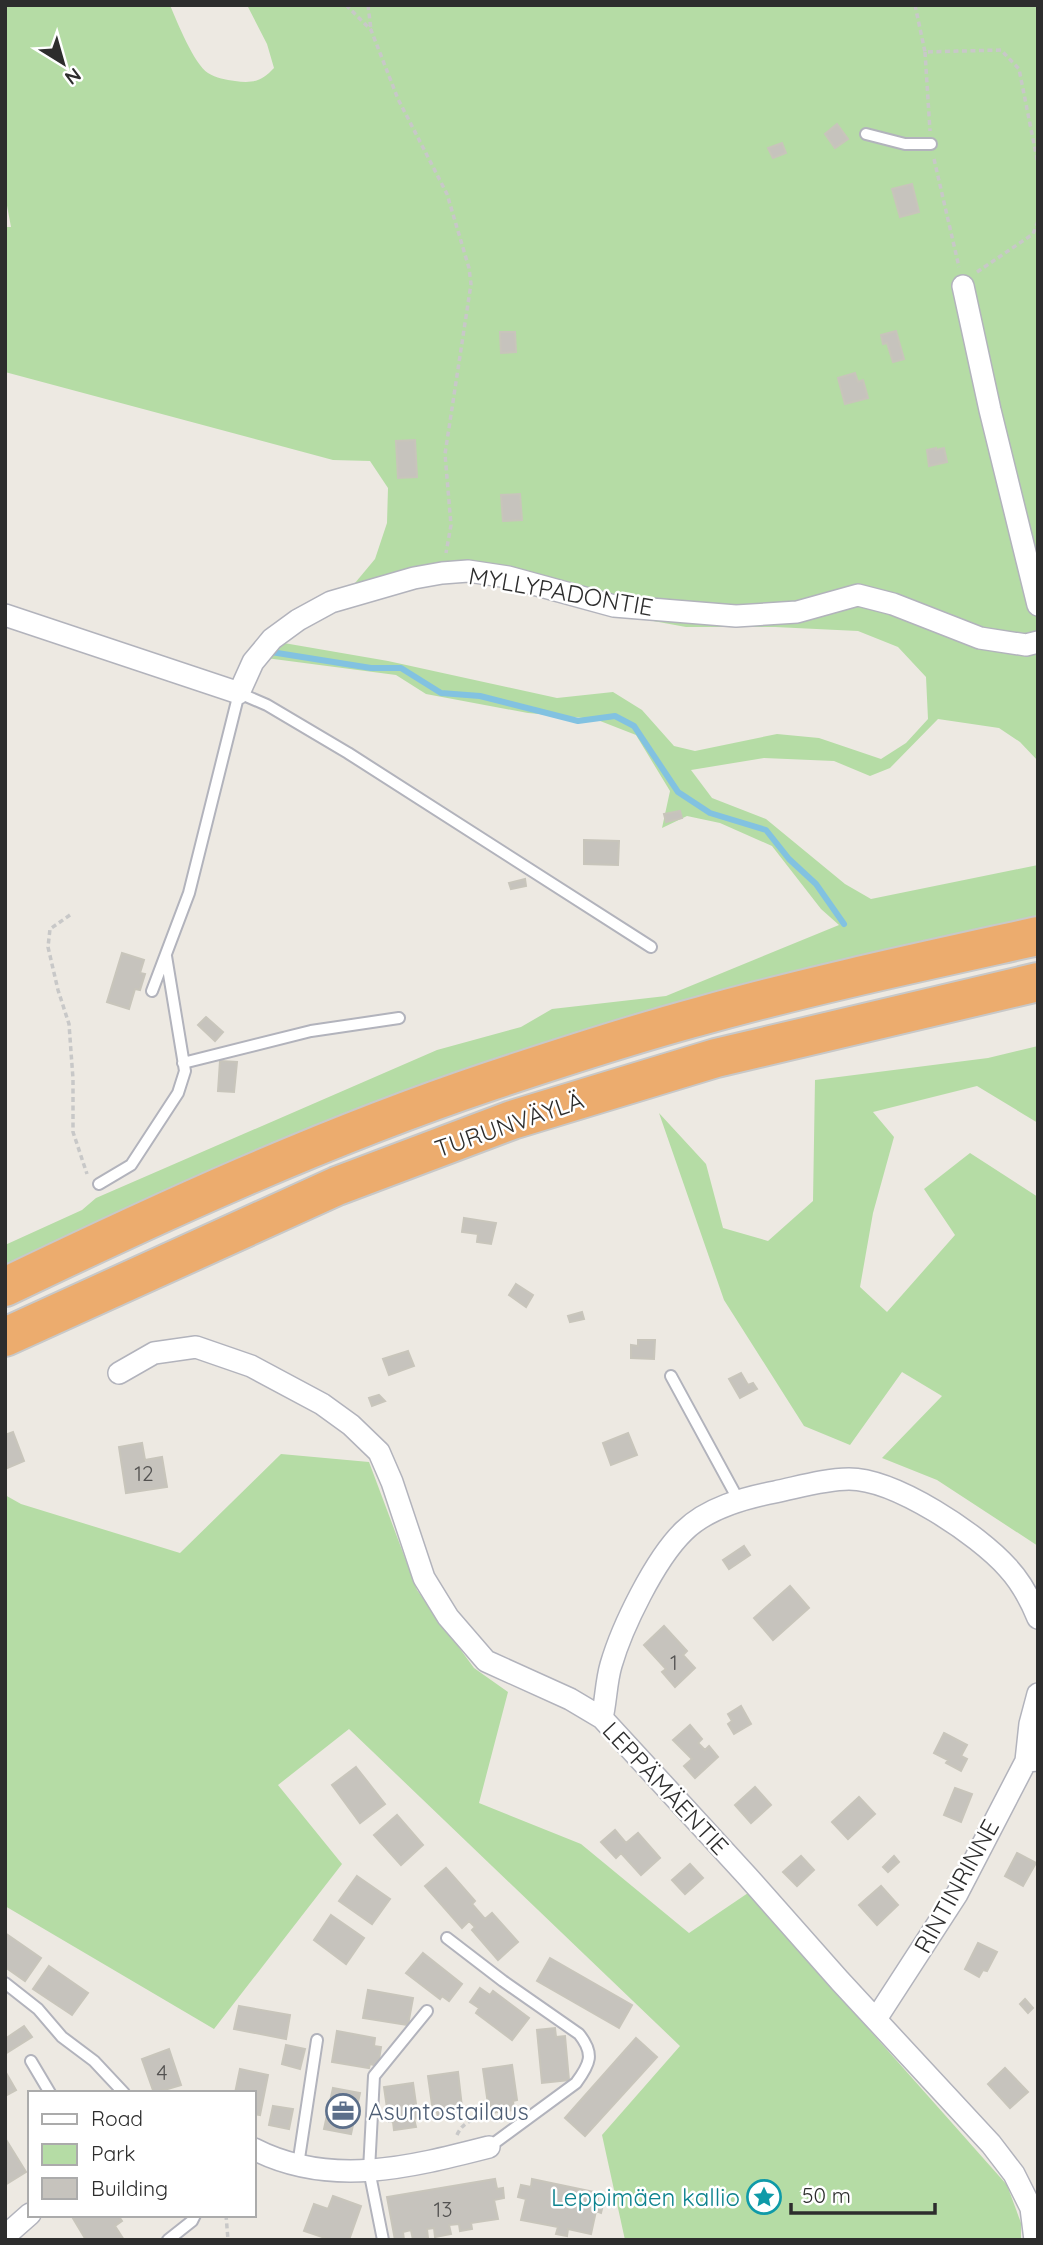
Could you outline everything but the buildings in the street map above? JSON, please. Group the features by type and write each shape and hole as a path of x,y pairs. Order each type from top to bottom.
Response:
{"highway":[{"name":"TURUNVÄYLÄ","path":"5,1287 158,1214 308,1150 489,1082 701,1016 887,969 1038,936"},
{"name":"TURUNVÄYLÄ","path":"5,1337 337,1186 512,1120 716,1058 1038,982"}],"street":[{"path":"963,286 989,410 1038,605"},
{"name":"MYLLYPADONTIE","path":"239,693 253,662 272,639 298,620 331,602 414,578 468,571 508,577 614,606 736,616 797,612 858,595 893,604 980,638 1026,645 1038,642"},
{"path":"5,615 239,693"},
{"name":"LEPPÄMÄENTIE","path":"119,1373 154,1353 195,1347 251,1366 322,1404 351,1425 379,1452 392,1482 424,1578 448,1616 486,1661 570,1699 602,1718 991,2144 1014,2174 1031,2208 1035,2240"},
{"path":"602,1718 610,1669 621,1636 664,1553 686,1529 718,1509 764,1494 850,1479 889,1488 926,1505 1009,1568 1038,1618"},
{"name":"RINTINRINNE","path":"876,2019 957,1894 1032,1761 1036,1704"},
{"path":"256,2150 298,2165 369,2170 414,2166 489,2147"},
{"path":"5,2236 28,2216"}],"lane":[{"path":"866,134 905,144 931,144"},
{"path":"152,992 189,893 239,693 267,705 348,753 651,947"},
{"path":"99,1184 131,1165 178,1093 185,1070 166,953"},
{"path":"183,1063 311,1031 399,1018"},
{"path":"671,1376 739,1501"},
{"path":"447,1938 579,2034 587,2043 590,2056 586,2069 576,2083 489,2147"},
{"path":"5,1983 38,2009 62,2037 94,2061 122,2091"},
{"path":"383,2240 369,2170 374,2076 427,2011"},
{"path":"298,2165 317,2040"},
{"path":"31,2061 49,2091"},
{"path":"168,2240 194,2217"}],"path":[{"path":"346,5 371,30"},
{"path":"368,5 371,30 398,99 447,194 469,268 471,284 445,454 451,525 442,573"},
{"path":"915,5 925,52 931,144 963,286"},
{"path":"925,52 1002,50 1019,69 1024,106 1038,164"},
{"path":"963,286 979,271 1033,234 1038,221"},
{"path":"70,915 50,929 48,947 69,1024 73,1132 88,1177 99,1184"},
{"path":"226,2217 228,2240"}],"green space":[{"path":"5,5 170,5 186,42 208,73 228,80 247,82 261,79 274,68 267,44 247,5 1038,5 1038,761 1020,742 999,728 938,719 890,768 870,776 834,761 764,758 691,770 712,798 766,819 845,884 871,899 1038,865 1038,919 934,940 5,1272 5,1245 82,1210 96,1198 437,1050 521,1027 552,1009 666,996 839,925 821,909 772,846 720,823 687,816 662,828 670,791 636,735 595,719 528,713 426,694 396,675 266,658 278,642 388,661 557,698 613,692 642,710 674,746 695,751 777,734 819,738 881,759 906,743 928,719 926,677 898,647 858,631 686,627 604,612 476,578 350,589 375,559 387,523 388,488 370,461 333,460 5,372 5,227 11,227 5,195"},
{"path":"1038,1046 1038,1123 977,1086 873,1112 894,1137 873,1213 860,1287 887,1312 955,1235 924,1189 970,1153 1038,1197 1038,1546 937,1480 882,1458 942,1396 902,1372 850,1445 804,1426 724,1300 659,1113 706,1164 723,1228 768,1241 813,1201 815,1080 988,1058"},
{"path":"281,1454 369,1462 417,1590 474,1668 508,1692 479,1803 581,1844 689,1933 748,1893 1007,2185 1021,2223 1021,2240 625,2240 602,2135 680,2046 349,1729 278,1785 342,1864 214,2029 5,1906 5,1495 21,1504 180,1553"}],"waterway":[{"path":"271,652 371,668 401,668 441,693 480,696 578,721 615,716 634,726 678,792 710,813 766,830 789,859 816,884 844,924"}],"place":[{"name":"Asuntostailaus","path":"343,2111"},
{"name":"Leppimäen kallio","path":"764,2197"}]}
